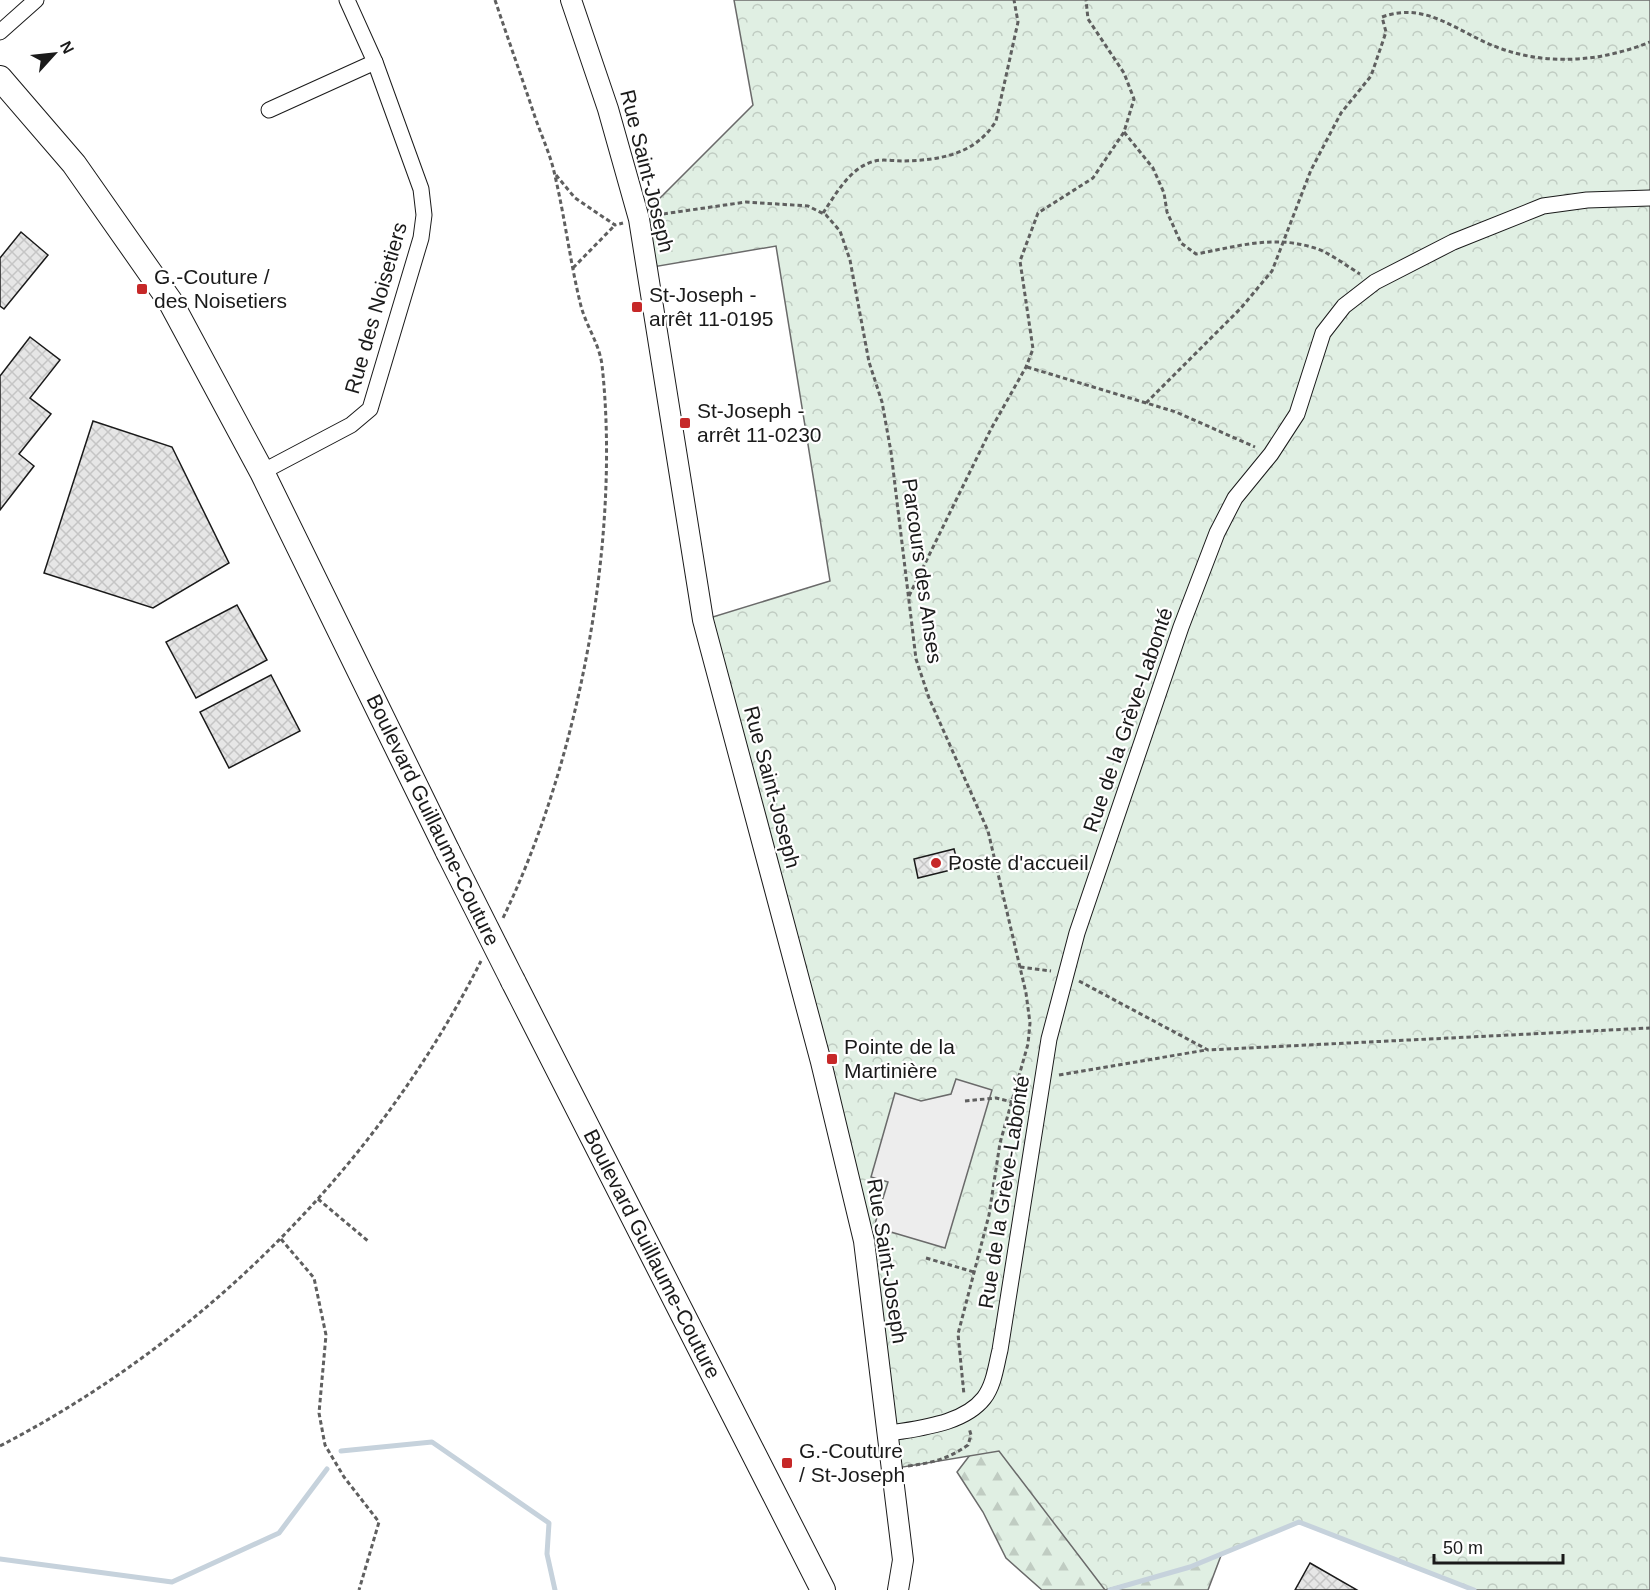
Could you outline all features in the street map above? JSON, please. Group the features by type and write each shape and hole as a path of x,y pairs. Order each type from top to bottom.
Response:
{"main road":[{"name":"Boulevard Guillaume-Couture","path":"0,78 74,164 170,301 262,472 448,852 823,1590"}],"street":[{"path":"0,32 36,0"},
{"name":"Rue des Noisetiers","path":"262,472 351,425 370,409 422,238 424,214 422,189 375,62 347,0"},
{"name":"Rue Saint-Joseph","path":"571,0 608,109 639,219 704,620 846,1160 864,1241 903,1560 898,1590"},
{"path":"269,110 375,62"},
{"name":"Rue de la Grève-Labonté","path":"886,1434 941,1423 966,1414 984,1398 993,1379 1000,1350 1043,1078 1065,973 1181,627 1217,533 1235,498 1271,454 1297,414 1323,333 1344,306 1375,282 1454,242 1543,206 1587,200 1650,198"}],"path":[{"path":"495,0 555,174 580,306 598,343 602,363 604,508 598,577 582,673 563,750 520,882 500,923"},
{"path":"648,217 746,202 808,206 823,213 847,178 874,161 934,160 950,157 981,140 996,121 1018,21 1014,0"},
{"path":"909,597 1033,349 1020,261 1038,213 1093,178 1124,132 1134,99 1124,73 1088,19 1086,0"},
{"path":"1146,403 1241,308 1272,271 1311,170 1341,113 1371,76 1386,32 1382,17 1388,11"},
{"path":"1463,24 1501,49 1567,61 1624,52 1650,42"},
{"path":"1124,132 1153,168 1164,193 1167,212 1181,243 1196,255 1262,240 1283,242 1312,247 1375,282"},
{"path":"555,174 575,198 615,225"},
{"name":"Parcours des Anses","path":"823,213 840,231 850,260 869,362 882,402 891,453 916,659 929,698 988,831 1020,967 1030,1023 1028,1044 1000,1143 989,1215 958,1334 966,1414 971,1435 968,1446 940,1462 891,1469"},
{"path":"573,268 615,225 624,223"},
{"path":"1026,367 1176,412 1271,454"},
{"path":"0,1446 90,1394 163,1341 281,1239 318,1199 381,1122 443,1028 485,954"},
{"path":"1020,967 1065,973 1208,1050"},
{"path":"1043,1078 1208,1050 1650,1028"},
{"path":"965,1101 996,1098 1012,1102"},
{"path":"318,1199 368,1241"},
{"path":"281,1239 314,1278 326,1335 319,1413 325,1445 344,1477 379,1522 358,1590"},
{"path":"926,1258 974,1272"}],"green space":[{"path":"734,0 1650,0 1650,1590 1474,1590 1299,1522 1190,1567 1105,1590 999,1451 891,1469 864,1241 703,620 830,581 776,246 647,268 639,219 753,105"},
{"path":"996,1421 1242,1500 1208,1590 1042,1590 1006,1558 983,1512 957,1472"}],"shaded area":[{"path":"956,1079 992,1090 945,1248 874,1227 888,1182 871,1177 895,1093 921,1101 951,1094"}],"building":[{"path":"21,232 48,255 4,309 0,306 0,258"},
{"path":"30,337 60,360 30,398 51,414 19,454 34,466 0,510 0,376"},
{"path":"93,421 172,447 229,563 153,608 44,573"},
{"path":"237,605 267,660 196,698 166,642"},
{"path":"271,675 300,731 229,768 200,712"},
{"name":"Poste d'accueil","path":"954,849 959,868 918,878 914,859"},
{"path":"1310,1563 1357,1590 1295,1590"}],"waterway":[{"path":"341,1451 432,1442 549,1523 547,1554 555,1590"},
{"path":"0,1559 172,1582 279,1533 327,1469"},
{"path":"1110,1590 1190,1567 1299,1522 1474,1590"}],"place":[{"name":"G.-Couture / des Noisetiers","path":"142,289"},
{"name":"St-Joseph - arrêt 11-0195","path":"637,307"},
{"name":"St-Joseph - arrêt 11-0230","path":"685,423"},
{"name":"Poste d'accueil","path":"936,863"},
{"name":"Pointe de la Martinière","path":"832,1059"},
{"name":"G.-Couture / St-Joseph","path":"787,1463"}]}
